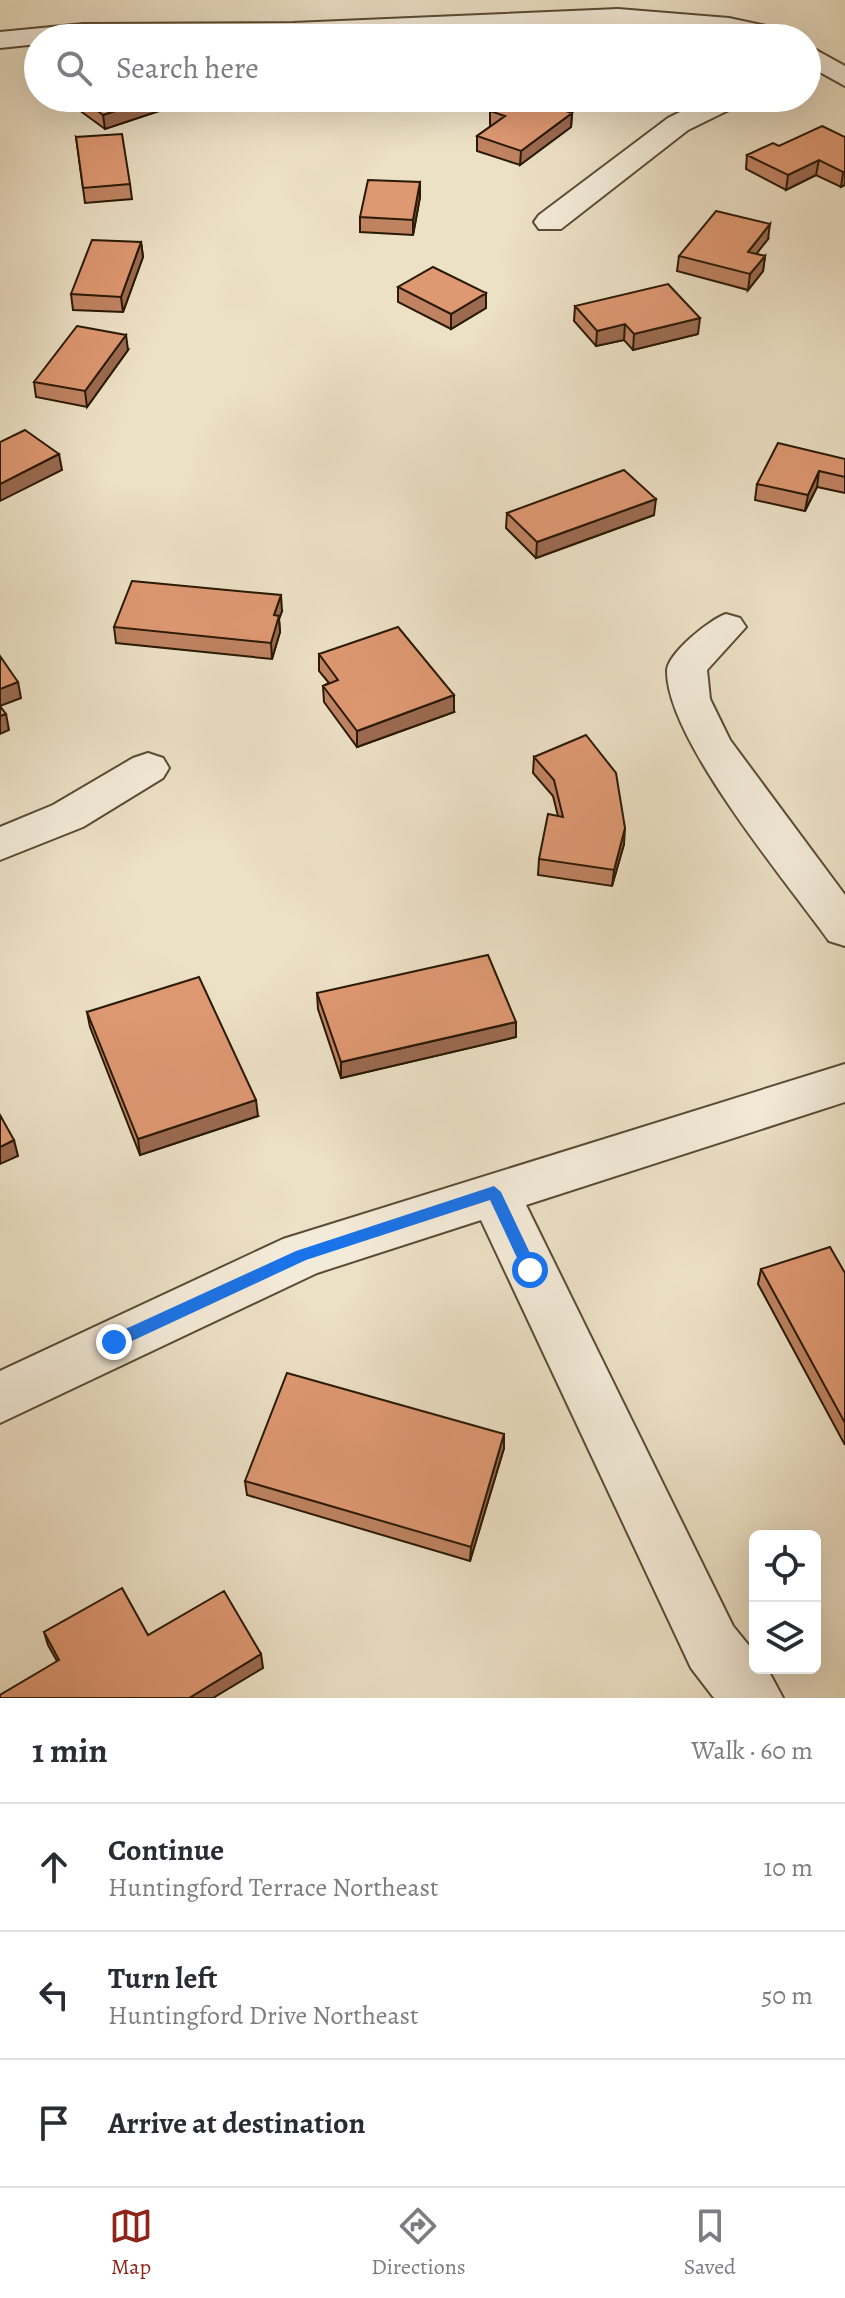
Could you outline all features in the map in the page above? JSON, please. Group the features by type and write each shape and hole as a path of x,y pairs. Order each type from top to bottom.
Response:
{"street":[{"path":"397,24 592,4 645,4 752,24"},
{"path":"0,40 24,38"},
{"path":"550,222 678,124 702,112"},
{"path":"726,627 687,667 690,699 711,745 845,929"},
{"path":"0,844 68,816 148,768"},
{"path":"0,1398 302,1255 845,1083"},
{"path":"494,1192 712,1647 752,1698"}],"building":[{"path":"493,112 572,113 521,151 477,136 505,116"},
{"path":"822,126 845,137 845,172 819,160 788,175 747,155 773,143 779,146"},
{"path":"122,134 130,184 83,188 76,137"},
{"path":"368,180 420,182 413,220 360,217"},
{"path":"716,211 770,224 748,252 765,256 750,274 679,256"},
{"path":"92,240 141,242 121,297 71,294"},
{"path":"433,267 486,293 451,314 398,287"},
{"path":"668,284 700,318 634,334 625,324 597,331 575,306"},
{"path":"77,326 126,335 85,391 34,382"},
{"path":"25,430 59,454 0,484 0,442"},
{"path":"778,443 845,459 845,477 819,471 808,495 757,484"},
{"path":"624,470 656,499 537,542 507,513"},
{"path":"132,581 281,595 274,615 279,616 271,643 114,627"},
{"path":"398,627 454,695 357,731 323,686 338,680 319,654"},
{"path":"0,656 18,682 0,689"},
{"path":"586,735 616,773 625,828 614,870 539,859 548,814 563,817 554,780 534,757"},
{"path":"488,955 516,1022 341,1062 317,993"},
{"path":"199,977 256,1100 138,1139 87,1012"},
{"path":"0,1115 14,1140 0,1147"},
{"path":"830,1247 845,1273 845,1423 761,1269"},
{"path":"287,1373 504,1434 471,1547 245,1481"},
{"path":"122,1588 148,1635 224,1591 261,1654 189,1698 0,1698 0,1695 59,1660 44,1632"}],"route":[{"path":"114,1342 302,1255 494,1192 530,1270"}]}
